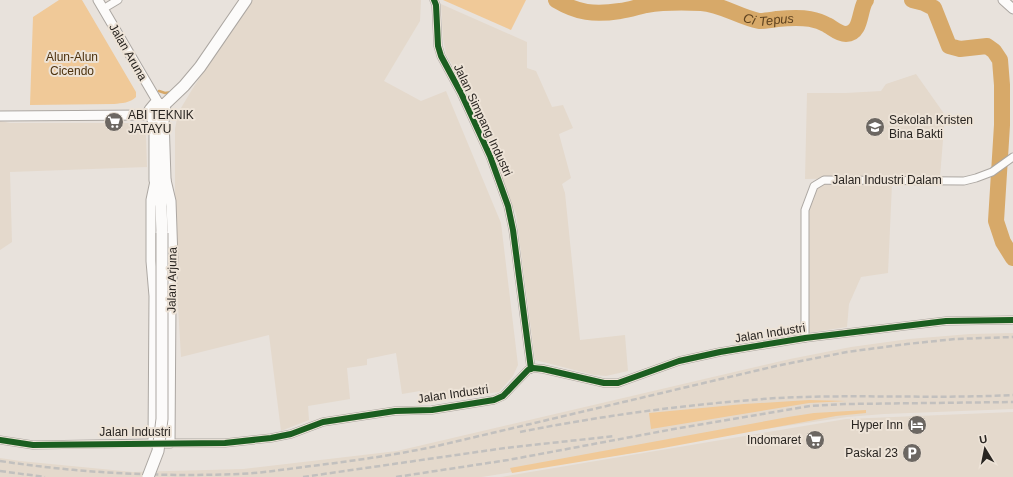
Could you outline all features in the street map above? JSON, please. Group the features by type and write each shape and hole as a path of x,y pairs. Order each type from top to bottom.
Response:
{"main road":[{"path":"161,105 184,86 200,67 246,0"},
{"name":"Jalan Arjuna","path":"160,179 155,117 166,112 161,105"},
{"path":"148,477 158,451 162,419 162,233 160,179"}],"street":[{"name":"Jalan Aruna","path":"98,0 161,105"},
{"path":"103,9 118,0"},
{"name":"Jalan Simpang Industri","path":"434,0 436,5 438,46 441,56 461,94 490,156 511,215 530,369"},
{"path":"1003,0 1013,9"},
{"path":"0,116 155,117"},
{"name":"Jalan Industri Dalam","path":"805,338 804,210 814,186 824,180 964,181 992,172 1013,157"},
{"name":"Jalan Arjuna","path":"160,179 171,201 173,259 171,301 170,443"},
{"name":"Jalan Arjuna","path":"153,443 154,296 151,261 151,200 160,179"},
{"name":"Jalan Industri","path":"0,440 33,445 225,443 271,438 291,434 323,422 395,411 432,410 494,400 503,396 524,373 530,369 543,369 604,383 618,383 679,361 720,352 805,338 946,321 1013,320"}],"shaded area":[{"path":"251,0 421,0 420,21 384,81 421,101 446,91 501,223 518,365 513,376 499,392 421,402 420,391 402,394 396,353 367,359 367,365 347,368 350,399 308,406 309,420 281,431 269,335 181,357 175,256 175,129 178,113"},
{"path":"441,4 527,42 527,68 536,71 552,107 563,105 573,128 559,134 571,178 562,184 565,193 580,340 625,335 628,371 606,376 594,375 535,360 516,214 470,97 446,54 443,39"},
{"name":"Sekolah Kristen Bina Bakti","path":"916,74 945,115 940,177 805,179 807,93 881,91 886,84"},
{"path":"0,121 10,123 131,123 141,127 146,136 147,167 10,172 12,242 0,250"},
{"path":"822,183 892,184 888,273 861,277 849,304 847,327 807,333 808,215 815,189"},
{"path":"1013,333 1013,409 884,414 847,417 744,432 638,452 482,477 0,477 0,458 133,472 243,469 397,451 790,359 851,347 909,339 970,334"},
{"path":"1013,412 1013,477 501,477 846,419"}],"green space":[{"name":"Alun-Alun Cicendo","path":"59,0 82,0 136,92 136,97 134,99 114,104 30,105 33,17"},
{"path":"443,0 526,0 511,30"},
{"path":"809,400 847,401 809,403 651,429 649,413 744,404"},
{"path":"866,410 866,413 836,416 658,449 512,473 510,468 788,417 814,413"}],"waterway":[{"name":"Ci Tepus","path":"556,0 572,8 594,13 623,11 660,3 701,3 723,8 744,17 759,21 793,18 812,19 819,21 840,33 846,34 851,33 858,26 866,0"},
{"name":"Ci Tepus","path":"912,0 924,3 934,8 949,46 960,49 987,46 994,51 1000,60 1002,85 1002,125 996,221 1003,242 1013,258"},
{"path":"159,91 165,93 172,92"}],"railway":[{"path":"0,461 59,469 119,473 209,475 275,471 374,458 437,446 776,366 847,352 955,339 1013,337"},
{"path":"520,432 584,420 648,411 713,403 777,398 836,396 954,397 1013,395"},
{"path":"396,477 508,460 674,429 810,406 845,404 1013,402"},
{"path":"303,477 505,448 615,436"},
{"path":"0,471 45,477"}],"cycle path":[{"path":"434,0 436,5 438,46 441,56 461,93 490,156 508,206 513,230 531,369"},
{"path":"0,440 33,445 225,443 271,438 291,434 323,422 395,411 432,410 494,400 503,396 528,370 533,368 604,383 618,383 679,361 720,352 805,338 946,321 1013,320"}],"place":[{"name":"ABI TEKNIK JATAYU","path":"114,122"},
{"name":"Sekolah Kristen Bina Bakti","path":"875,127"},
{"name":"Hyper Inn","path":"917,425"},
{"name":"Indomaret","path":"815,440"},
{"name":"Paskal 23","path":"912,453"}]}
